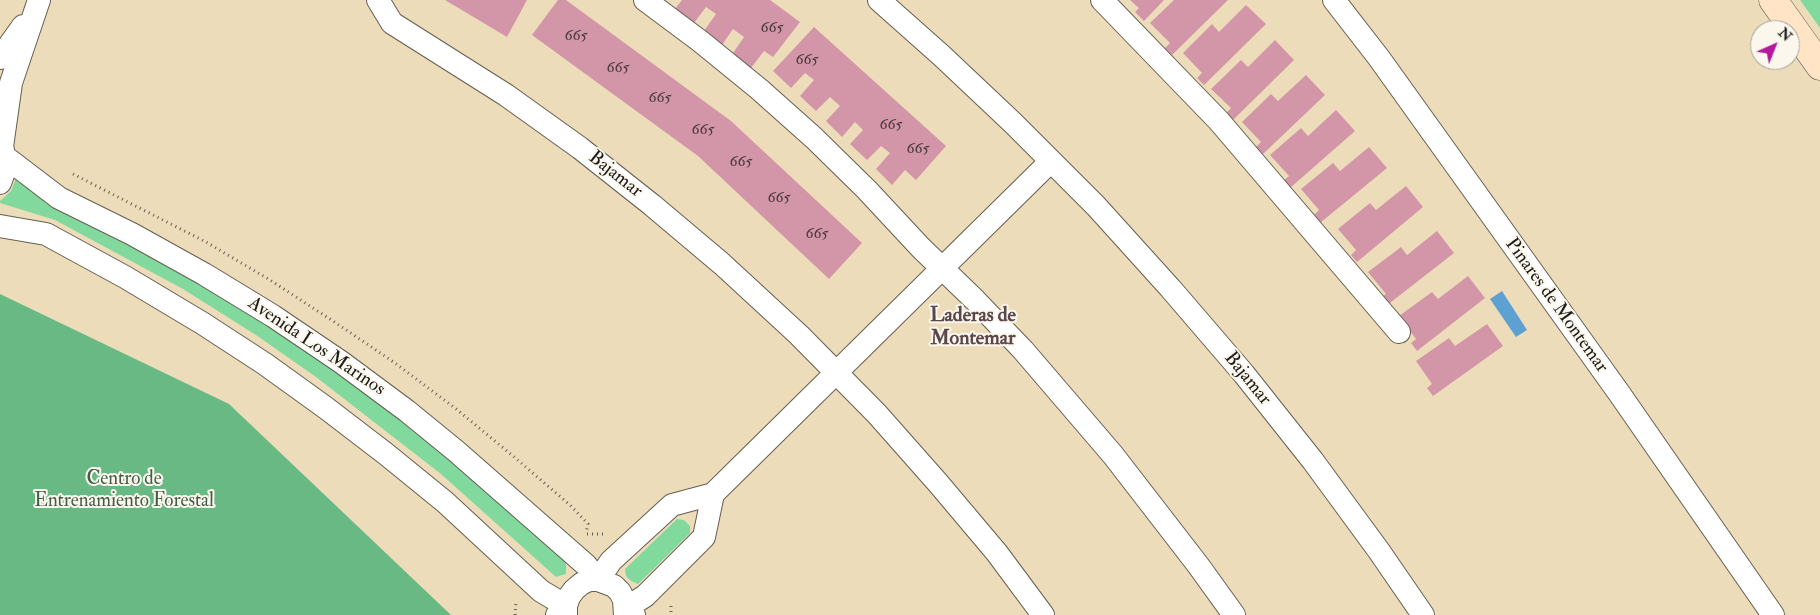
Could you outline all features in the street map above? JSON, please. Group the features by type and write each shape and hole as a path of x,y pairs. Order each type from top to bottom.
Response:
{"main road":[{"path":"1773,0 1820,66"}],"street":[{"name":"Bajamar","path":"378,0 392,23 506,95 580,148 722,264 836,372 877,414 996,553 1043,615"},
{"path":"645,0 708,47 814,138 867,190 941,268 982,307 1068,402 1156,509 1234,615"},
{"name":"Bajamar","path":"879,0 957,70 1051,160 1171,288 1244,374 1313,461 1423,615"},
{"path":"1102,0 1219,121 1399,332"},
{"name":"Pinares de Montemar","path":"1334,0 1369,45 1607,377 1773,615"},
{"path":"0,58 37,5"},
{"path":"0,183 4,172 2,149 11,83 37,5"},
{"name":"Avenida Los Marinos","path":"2,149 59,198 132,234 204,274 273,316 341,362 407,411 456,451 586,565 598,580 614,586 624,600 628,613"},
{"path":"0,226 46,234 125,276 264,364 326,408 445,502 563,612 574,590 589,580 598,580 611,561 672,505 712,494 1051,160"},
{"path":"628,613 704,537 712,494"}],"green space":[{"path":"1800,0 1820,0 1820,28"},
{"path":"18,173 197,280 344,376 424,438 525,523 566,563 566,574 556,577 441,474 316,377 256,335 183,289 55,220 0,203 11,191"},
{"name":"Centro de Entrenamiento Forestal","path":"0,294 229,404 451,615 0,615"},
{"path":"677,519 684,520 690,526 690,533 638,584 631,581 626,576 625,569"}],"water":[{"path":"1502,291 1527,330 1516,337 1490,299"}],"building":[{"path":"445,0 527,0 507,37"},
{"path":"558,0 566,0 731,121 862,243 829,279 698,156 532,35"},
{"path":"682,0 770,0 800,22 773,57 764,51 751,68 733,53 744,37 733,29 722,45 704,31 716,14 706,7 694,23 675,9"},
{"path":"1130,0 1164,0 1144,21 1135,12 1139,8"},
{"path":"1174,0 1228,0 1172,55 1165,48 1170,43 1150,23"},
{"path":"1246,5 1266,24 1204,85 1197,78 1202,73 1183,53 1212,24 1219,32"},
{"path":"814,27 946,146 916,180 905,170 892,185 876,169 890,153 881,146 867,160 850,144 863,130 855,122 842,137 826,121 840,106 830,97 816,111 800,96 814,80 805,73 791,88 773,71"},
{"path":"1275,40 1294,60 1233,120 1226,113 1231,108 1211,89 1241,60 1248,67"},
{"path":"1306,75 1325,95 1263,154 1256,147 1261,142 1242,122 1271,94 1278,101"},
{"path":"1336,110 1355,131 1290,188 1283,181 1289,176 1270,155 1301,128 1308,136"},
{"path":"1369,147 1387,168 1320,223 1314,215 1319,210 1301,189 1333,163 1340,171"},
{"path":"1406,186 1423,207 1357,262 1351,255 1356,250 1338,229 1370,203 1376,210"},
{"path":"1437,231 1454,253 1386,306 1380,298 1386,294 1368,272 1401,247 1407,255"},
{"path":"1468,276 1485,298 1417,351 1411,343 1416,339 1399,316 1432,292 1438,299"},
{"path":"1487,324 1503,346 1433,396 1427,388 1432,384 1416,361 1449,338 1455,346"}],"district":[{"name":"Laderas de Montemar","path":"973,328"}]}
